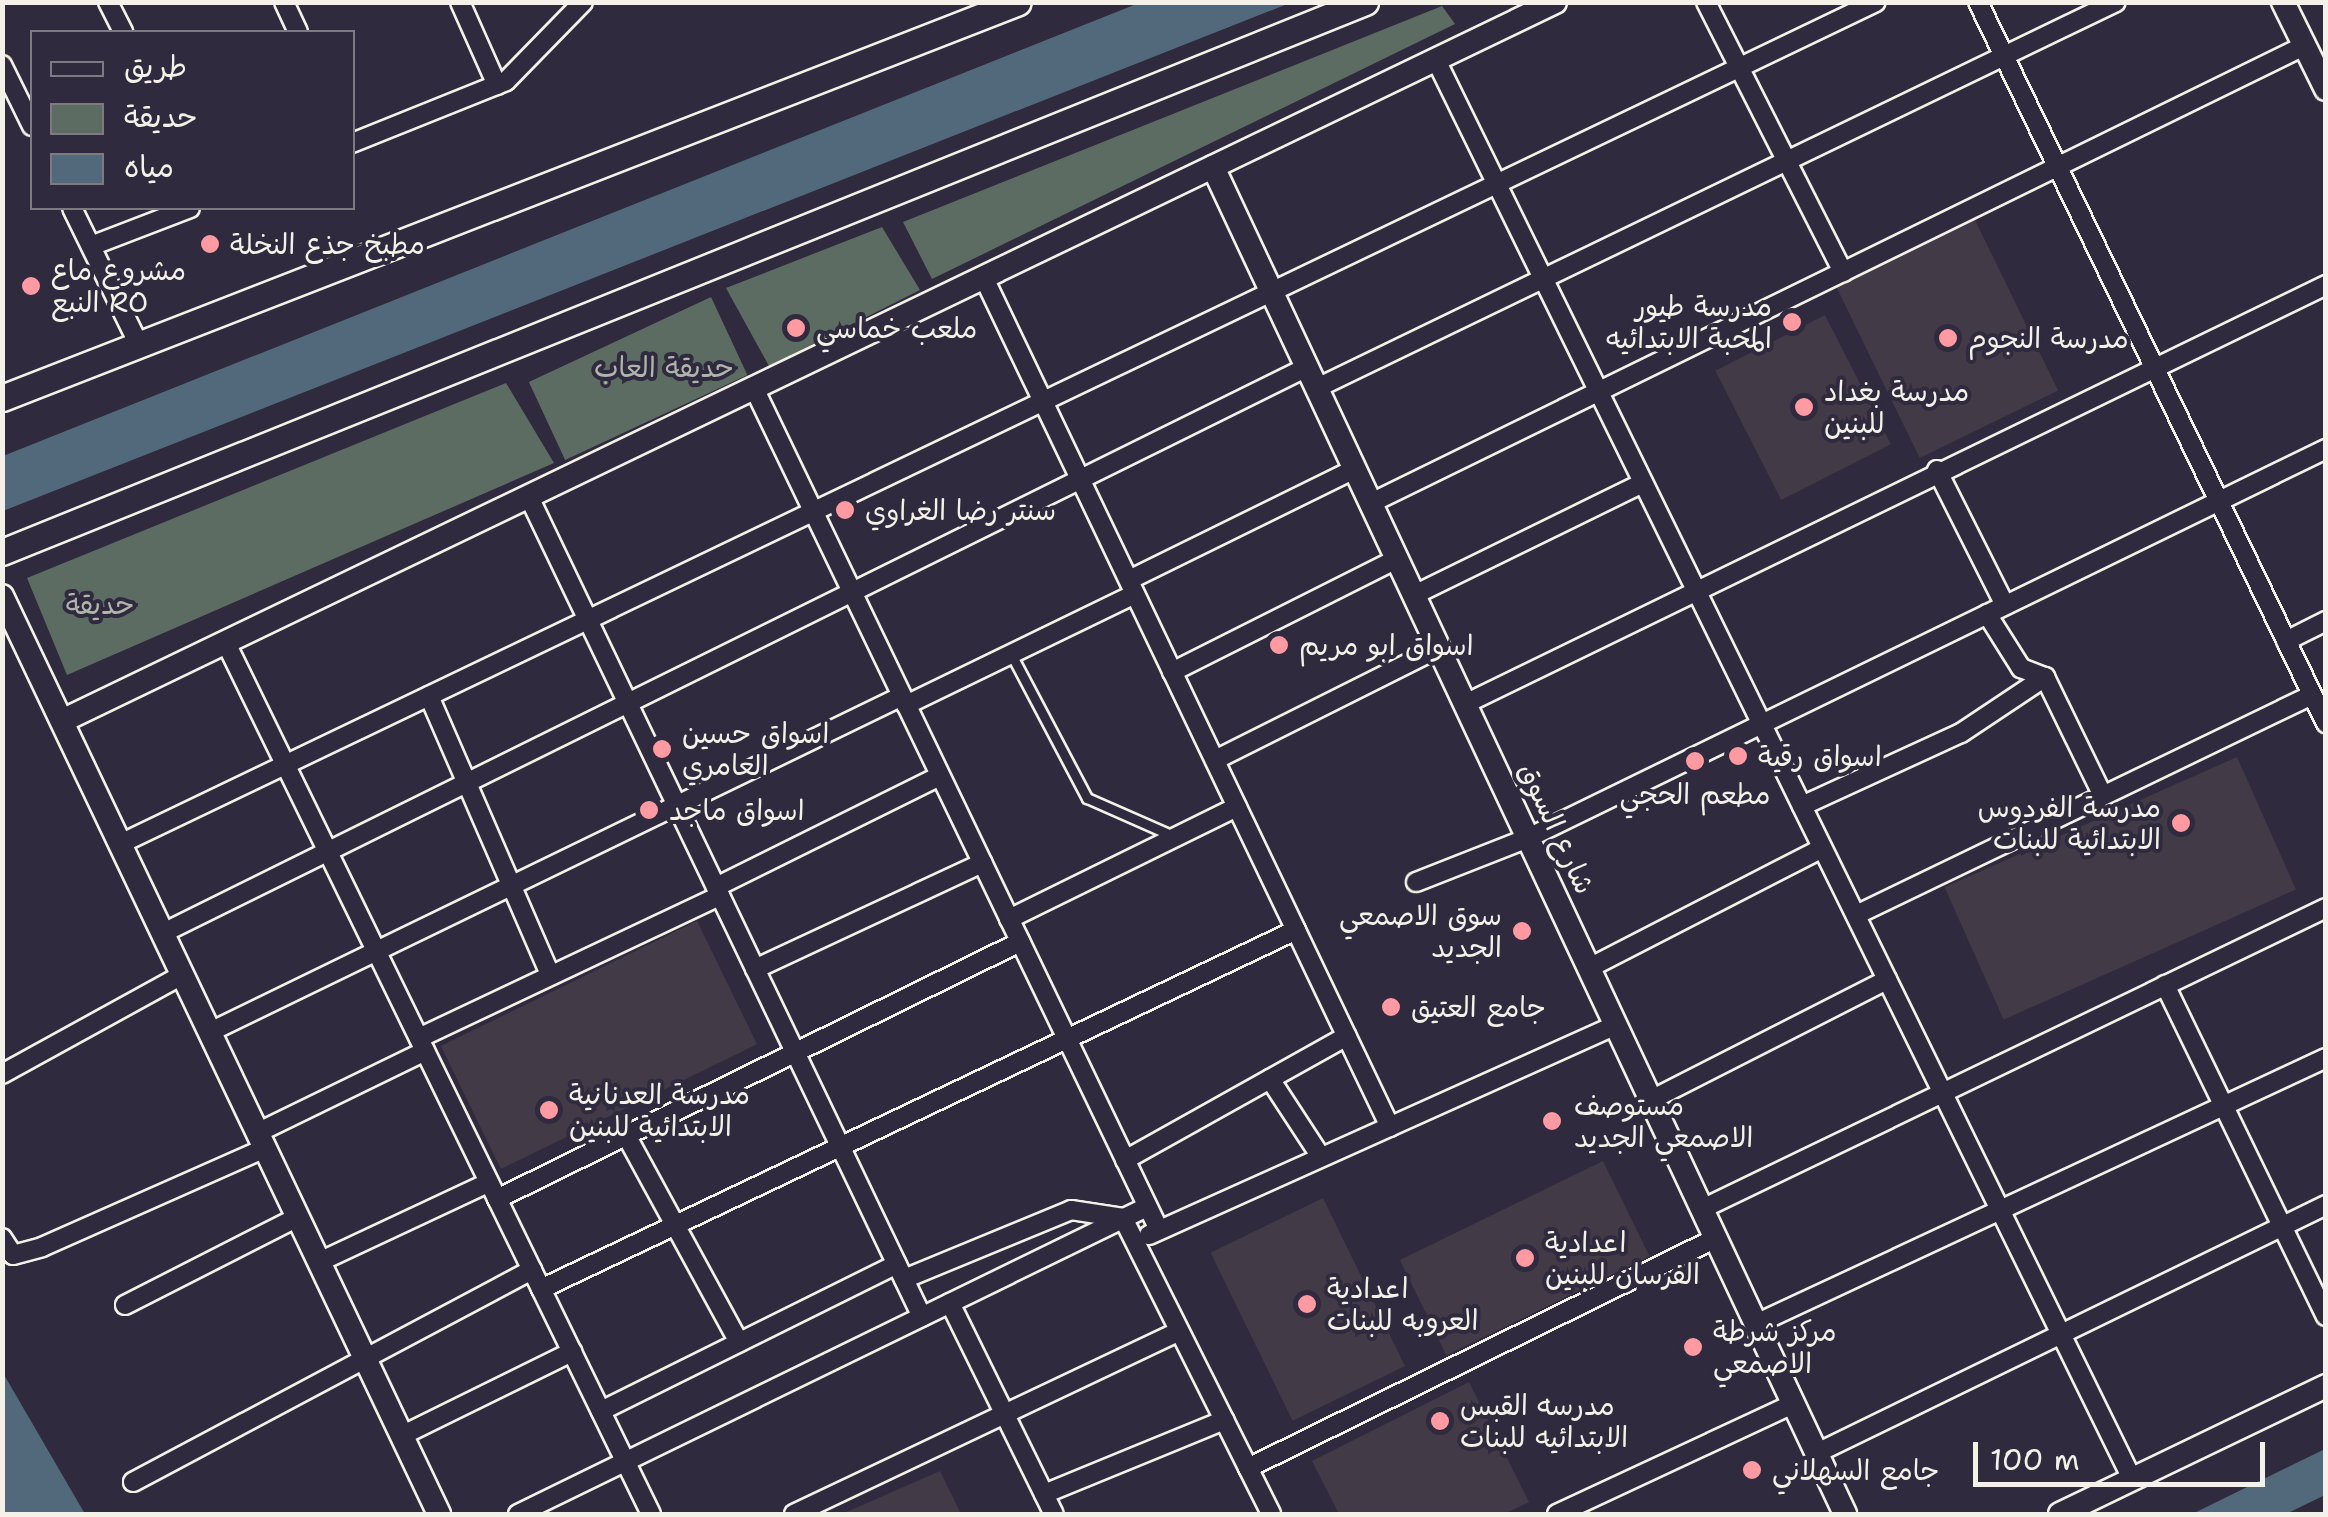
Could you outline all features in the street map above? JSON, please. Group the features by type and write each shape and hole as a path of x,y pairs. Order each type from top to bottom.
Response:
{"main road":[{"path":"2,398 1018,2"},
{"path":"2,552 1365,2"}],"street":[{"path":"108,2 122,30"},
{"path":"284,2 297,30"},
{"path":"460,2 497,85"},
{"path":"355,141 497,85 583,2"},
{"path":"62,722 1555,2"},
{"path":"1706,2 1843,272"},
{"path":"120,844 1876,2"},
{"path":"1978,2 2150,366 2326,723"},
{"path":"162,934 1080,479 1543,279 2116,2"},
{"path":"2284,2 2326,90"},
{"path":"1371,503 2304,46"},
{"path":"1436,60 2132,1480"},
{"path":"2,65 11,103 30,124"},
{"name":"شارع السوق","path":"1213,167 1845,1514"},
{"path":"73,210 140,346"},
{"path":"91,246 185,210"},
{"path":"984,278 1390,1126"},
{"path":"1466,704 2150,366 2326,286"},
{"path":"754,388 1159,1230"},
{"path":"1416,882 1528,838 2326,449"},
{"path":"210,1032 676,804 1010,654 1355,469"},
{"path":"1937,470 2020,668 2045,677 2102,796"},
{"path":"1414,594 1644,483"},
{"path":"529,497 922,1317"},
{"path":"1172,672 1397,559"},
{"path":"2,596 439,1514"},
{"path":"2286,641 2326,621"},
{"path":"226,642 651,1514"},
{"path":"1214,760 1439,648"},
{"path":"1802,806 1974,726 2045,677"},
{"path":"1856,915 2312,695"},
{"path":"429,696 550,974"},
{"path":"2,1238 13,1256 42,1247 261,1140 422,1044 550,974 940,776"},
{"path":"1010,920 1237,806"},
{"path":"1590,968 1822,848"},
{"path":"755,969 982,863"},
{"path":"1702,1209 2326,908"},
{"path":"541,1289 1296,930"},
{"path":"319,1262 626,1135 1020,942"},
{"path":"2,1074 182,975"},
{"path":"1651,1100 1887,980"},
{"path":"2165,985 2326,1316"},
{"path":"1135,1241 1616,1025"},
{"path":"1124,1160 1346,1036"},
{"path":"1756,1324 2326,1058"},
{"path":"1270,1078 1321,1158"},
{"path":"626,1135 739,1342"},
{"path":"1816,1454 2326,1205"},
{"path":"518,1514 1147,1207"},
{"path":"601,1411 739,1342 900,1272 1072,1210 1124,1218"},
{"path":"125,1305 298,1217"},
{"path":"1124,1218 1271,1514"},
{"path":"1248,1468 1716,1238"},
{"path":"133,1482 362,1354 532,1270"},
{"path":"950,1303 1054,1514"},
{"path":"794,1514 1180,1331"},
{"path":"401,1436 572,1352"},
{"path":"2060,1514 2326,1386"},
{"path":"1557,1514 1600,1506 1794,1404"},
{"path":"1044,1494 1224,1420"}],"lane":[{"path":"1010,654 1087,798 1175,837"}],"shaded area":[{"name":"مدرسة النجوم","path":"1974,218 2058,391 1920,458 1836,286"},
{"name":"مدرسة بغداد للبنين","path":"1825,315 1891,444 1781,500 1715,371"},
{"name":"مدرسة الفردوس الابتدائية للبنات","path":"2237,757 2296,889 2004,1020 1945,887"},
{"name":"مدرسة العدنانية الابتدائية للبنين","path":"697,921 757,1044 501,1169 441,1046"},
{"name":"اعدادية الفرسان للبنين","path":"1603,1161 1649,1256 1446,1355 1400,1260"},
{"name":"اعدادية العروبه للبنات","path":"1323,1198 1405,1366 1293,1421 1211,1253"},
{"name":"مدرسه القبس الابتدائيه للبنات","path":"1469,1382 1529,1502 1504,1514 1339,1514 1312,1461"},
{"path":"940,1471 961,1514 842,1514"}],"green space":[{"path":"1442,6 1455,24 932,279 903,222"},
{"name":"ملعب خماسي","path":"882,227 920,290 769,366 726,288"},
{"name":"حديقة العاب","path":"711,297 747,375 565,460 529,382"},
{"name":"حديقة","path":"506,383 554,463 67,675 27,578"}],"water":[{"path":"1139,3 1290,3 3,511 3,456"},
{"path":"3,1373 85,1514 3,1514"},
{"path":"2325,1449 2325,1495 2286,1514 2192,1514"}],"place":[{"name":"مطبخ جذع النخلة","path":"210,244"},
{"name":"مشروع ماع النبع RO","path":"31,286"},
{"name":"مدرسة طيور المحبة الابتدائيه","path":"1792,322"},
{"name":"ملعب خماسي","path":"796,328"},
{"name":"مدرسة النجوم","path":"1948,338"},
{"name":"مدرسة بغداد للبنين","path":"1804,407"},
{"name":"سنتر رضا الغراوي","path":"845,510"},
{"name":"اسواق ابو مريم","path":"1279,645"},
{"name":"اسواق حسين العامري","path":"662,749"},
{"name":"اسواق رقية","path":"1738,756"},
{"name":"مطعم الحجي","path":"1695,761"},
{"name":"اسواق ماجد","path":"649,810"},
{"name":"مدرسة الفردوس الابتدائية للبنات","path":"2181,823"},
{"name":"سوق الاصمعي الجديد","path":"1522,931"},
{"name":"جامع العتيق","path":"1391,1007"},
{"name":"مدرسة العدنانية الابتدائية للبنين","path":"549,1110"},
{"name":"مستوصف الاصمعي الجديد","path":"1552,1121"},
{"name":"اعدادية الفرسان للبنين","path":"1525,1258"},
{"name":"اعدادية العروبه للبنات","path":"1307,1304"},
{"name":"مركز شرطة الاصمعي","path":"1693,1347"},
{"name":"مدرسه القبس الابتدائيه للبنات","path":"1440,1421"},
{"name":"جامع السهلاني","path":"1752,1470"}]}
